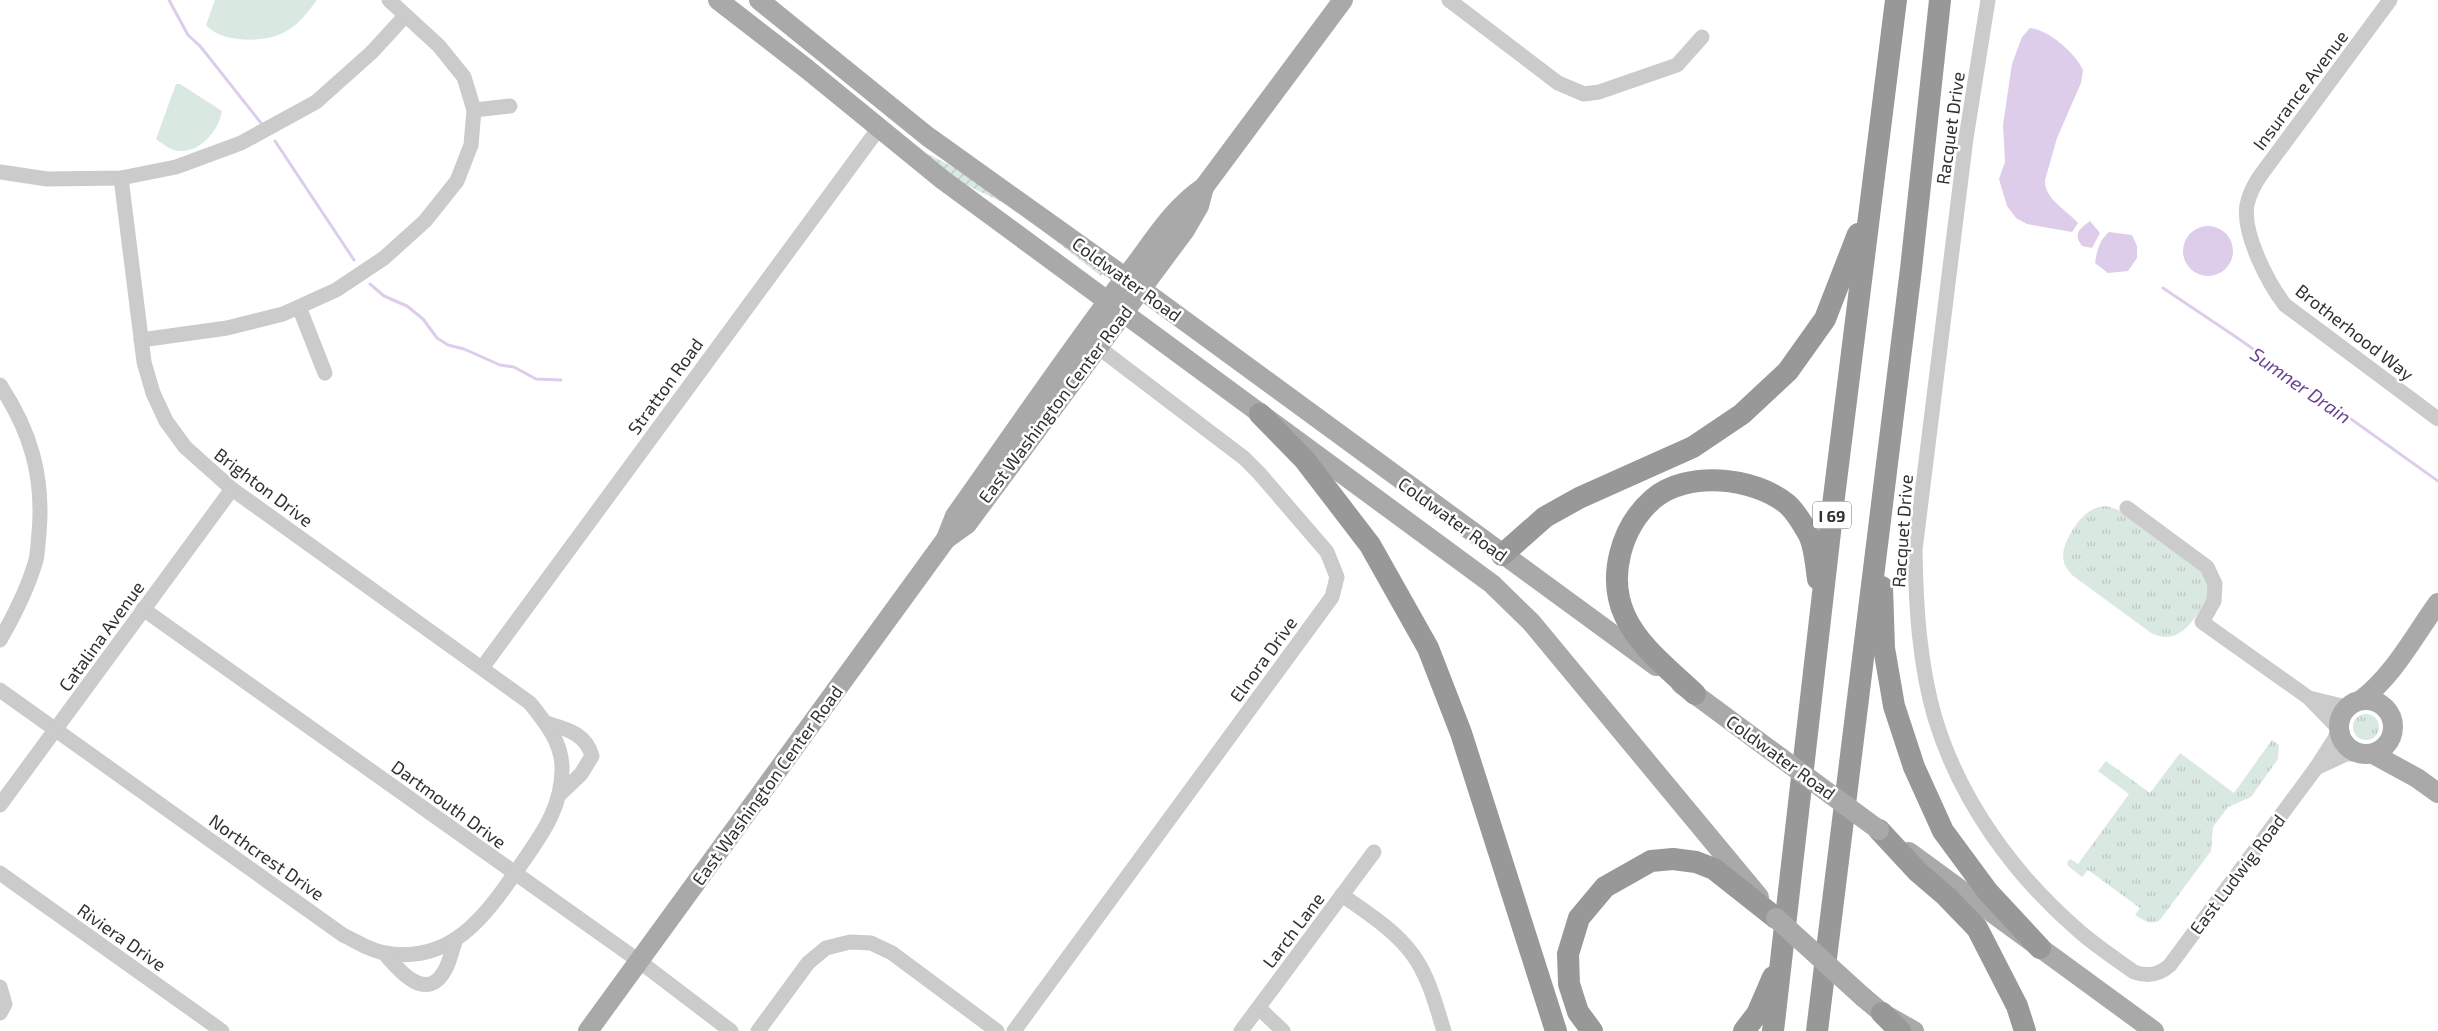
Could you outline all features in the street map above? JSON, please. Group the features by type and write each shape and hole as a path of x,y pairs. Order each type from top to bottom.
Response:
{"highway":[{"name":"I 69","path":"1773,1031 1820,624 1875,178 1880,119 1896,0"},
{"path":"1817,1031 1910,269 1940,0"},
{"path":"1502,555 1545,517 1597,490 1693,447 1742,414 1788,370 1825,319 1854,249 1875,178"},
{"path":"1260,414 1304,459 1370,545 1428,648 1462,733 1556,1031"},
{"path":"1696,694 1646,646 1625,617 1616,588 1619,558 1628,528 1653,499 1682,484 1719,479 1761,488 1788,505 1809,536 1818,578 1820,624"},
{"path":"1880,514 1884,648 1894,706 1914,767 1943,831 1988,892 2040,948"},
{"path":"1879,830 1918,872 1946,896 1977,928 2017,1006 2025,1031"},
{"path":"1592,1031 1578,1012 1569,984 1568,954 1579,918 1605,887 1651,860 1673,859 1696,862 1740,882 1776,918"},
{"path":"1744,1031 1757,1014 1782,961"},
{"path":"1882,1013 1900,1031"}],"main road":[{"name":"Coldwater Road","path":"718,0 807,68 943,180 1492,584 1531,622 1740,882"},
{"name":"Coldwater Road","path":"759,0 893,108 968,165 1502,555 1696,694 2154,1031"},
{"name":"East Washington Center Road","path":"588,1031 946,539 955,516 1133,284 1168,219 1188,198 1204,187 1343,0"},
{"path":"807,68 817,69 858,92 880,108 893,108"},
{"path":"879,128 886,126 899,130 920,146 956,164 968,165"},
{"name":"East Washington Center Road","path":"946,539 966,524 1098,347 1115,307"},
{"path":"2438,603 2396,665 2380,684 2343,714 2339,729 2340,735 2347,747 2417,778 2438,793"},
{"path":"2396,665 2390,689 2393,726 2401,756 2417,778"},
{"path":"2356,702 2376,702 2383,705 2393,726 2386,746 2366,754"},
{"path":"1776,918 1882,1013 1914,1031"}],"street":[{"path":"141,340 227,328 283,314 336,290 384,258 425,221 457,181 471,145 474,110 464,77 439,46 389,0"},
{"path":"1449,0 1558,83 1584,94 1599,92 1677,65 1702,37"},
{"name":"Racquet Drive","path":"1988,0 1966,138 1915,550 1916,606 1923,664 1935,718 1961,785 1995,841 2044,897 2080,932 2134,972 2143,976 2154,975"},
{"name":"Insurance Avenue","path":"2247,206 2252,189 2260,176 2390,0"},
{"path":"0,172 47,179 121,178 176,167 241,144 316,102 372,52 405,16"},
{"path":"474,110 510,106"},
{"name":"Stratton Road","path":"482,668 879,128"},
{"name":"Brighton Drive","path":"121,178 144,362 153,393 166,421 185,447 232,489 530,703 546,722 560,752 562,765 559,794 553,814 542,834 514,874"},
{"name":"Brotherhood Way","path":"2247,206 2251,239 2273,290 2285,305 2438,419"},
{"path":"299,306 325,372"},
{"name":"Elnora Drive","path":"1014,1031 1332,597 1337,577 1327,552 1244,458 1098,347"},
{"path":"0,385 6,408 35,458 42,504 36,558 19,606 0,640"},
{"name":"Catalina Avenue","path":"0,805 232,489"},
{"path":"2127,508 2206,567 2215,584 2214,601 2202,622 2309,698 2339,729"},
{"name":"Dartmouth Drive","path":"143,609 638,961 731,1031"},
{"name":"Northcrest Drive","path":"0,690 343,935 384,953 406,954 432,950 455,942 472,928 487,911 514,874"},
{"path":"2309,698 2342,706 2356,702"},
{"name":"Brighton Drive","path":"546,722 581,736 587,742 592,756 582,774 559,794"},
{"name":"East Ludwig Road","path":"2154,975 2170,964 2316,768 2339,729"},
{"name":"East Ludwig Road","path":"2316,768 2346,754 2366,754"},
{"name":"Larch Lane","path":"1241,1031 1374,852"},
{"name":"Riviera Drive","path":"0,873 222,1031"},
{"path":"1342,895 1392,931 1414,956 1431,991 1444,1031"},
{"path":"384,953 412,982 425,984 436,980 446,969 455,942"},
{"path":"758,1031 808,964 826,948 850,942 871,943 892,953 998,1031"},
{"path":"0,987 5,1004 0,1013"},
{"path":"1259,1008 1283,1031"}],"green space":[{"path":"215,0 317,0 293,27 283,33 254,40 243,40 222,35 206,25"},
{"path":"176,84 180,84 222,111 213,132 202,144 195,148 180,151 167,147 156,139"},
{"path":"926,153 965,173 1104,272 1101,276 1010,206 960,182"},
{"path":"2106,506 2119,510 2202,572 2206,578 2209,590 2205,604 2188,626 2178,634 2166,637 2151,633 2072,575 2066,567 2063,556 2064,550 2074,528 2089,511"},
{"path":"2366,714 2375,718 2379,727 2375,736 2366,740 2357,736 2353,727 2357,718"},
{"path":"2272,740 2279,745 2278,759 2251,797 2228,807 2213,827 2211,851 2160,920 2147,922 2141,919 2135,915 2140,908 2088,870 2082,877 2068,866 2067,863 2070,859 2078,864 2129,794 2098,771 2106,761 2150,793 2180,753 2234,793"}],"shaded area":[{"path":"2030,28 2045,33 2061,44 2074,57 2083,70 2081,83 2057,138 2045,180 2048,193 2052,199 2078,223 2072,232 2027,224 2016,218 2007,206 1999,179 2005,162 2003,125 2012,64 2022,37"},
{"path":"2090,221 2100,233 2092,248 2082,246 2078,238 2080,229"},
{"path":"2203,226 2213,226 2226,233 2233,246 2233,256 2226,269 2213,276 2203,276 2194,272 2187,265 2183,256 2183,246 2187,237 2194,230"},
{"path":"2109,232 2132,235 2137,246 2137,258 2128,271 2108,273 2095,263 2101,242"}],"waterway":[{"path":"169,0 188,35 200,46 261,123"},
{"path":"275,141 354,260"},
{"path":"370,284 384,296 407,306 423,319 437,338 448,345 464,349 500,365 514,367 536,379 561,380"},
{"name":"Sumner Drain","path":"2163,288 2239,339 2438,481"}]}
